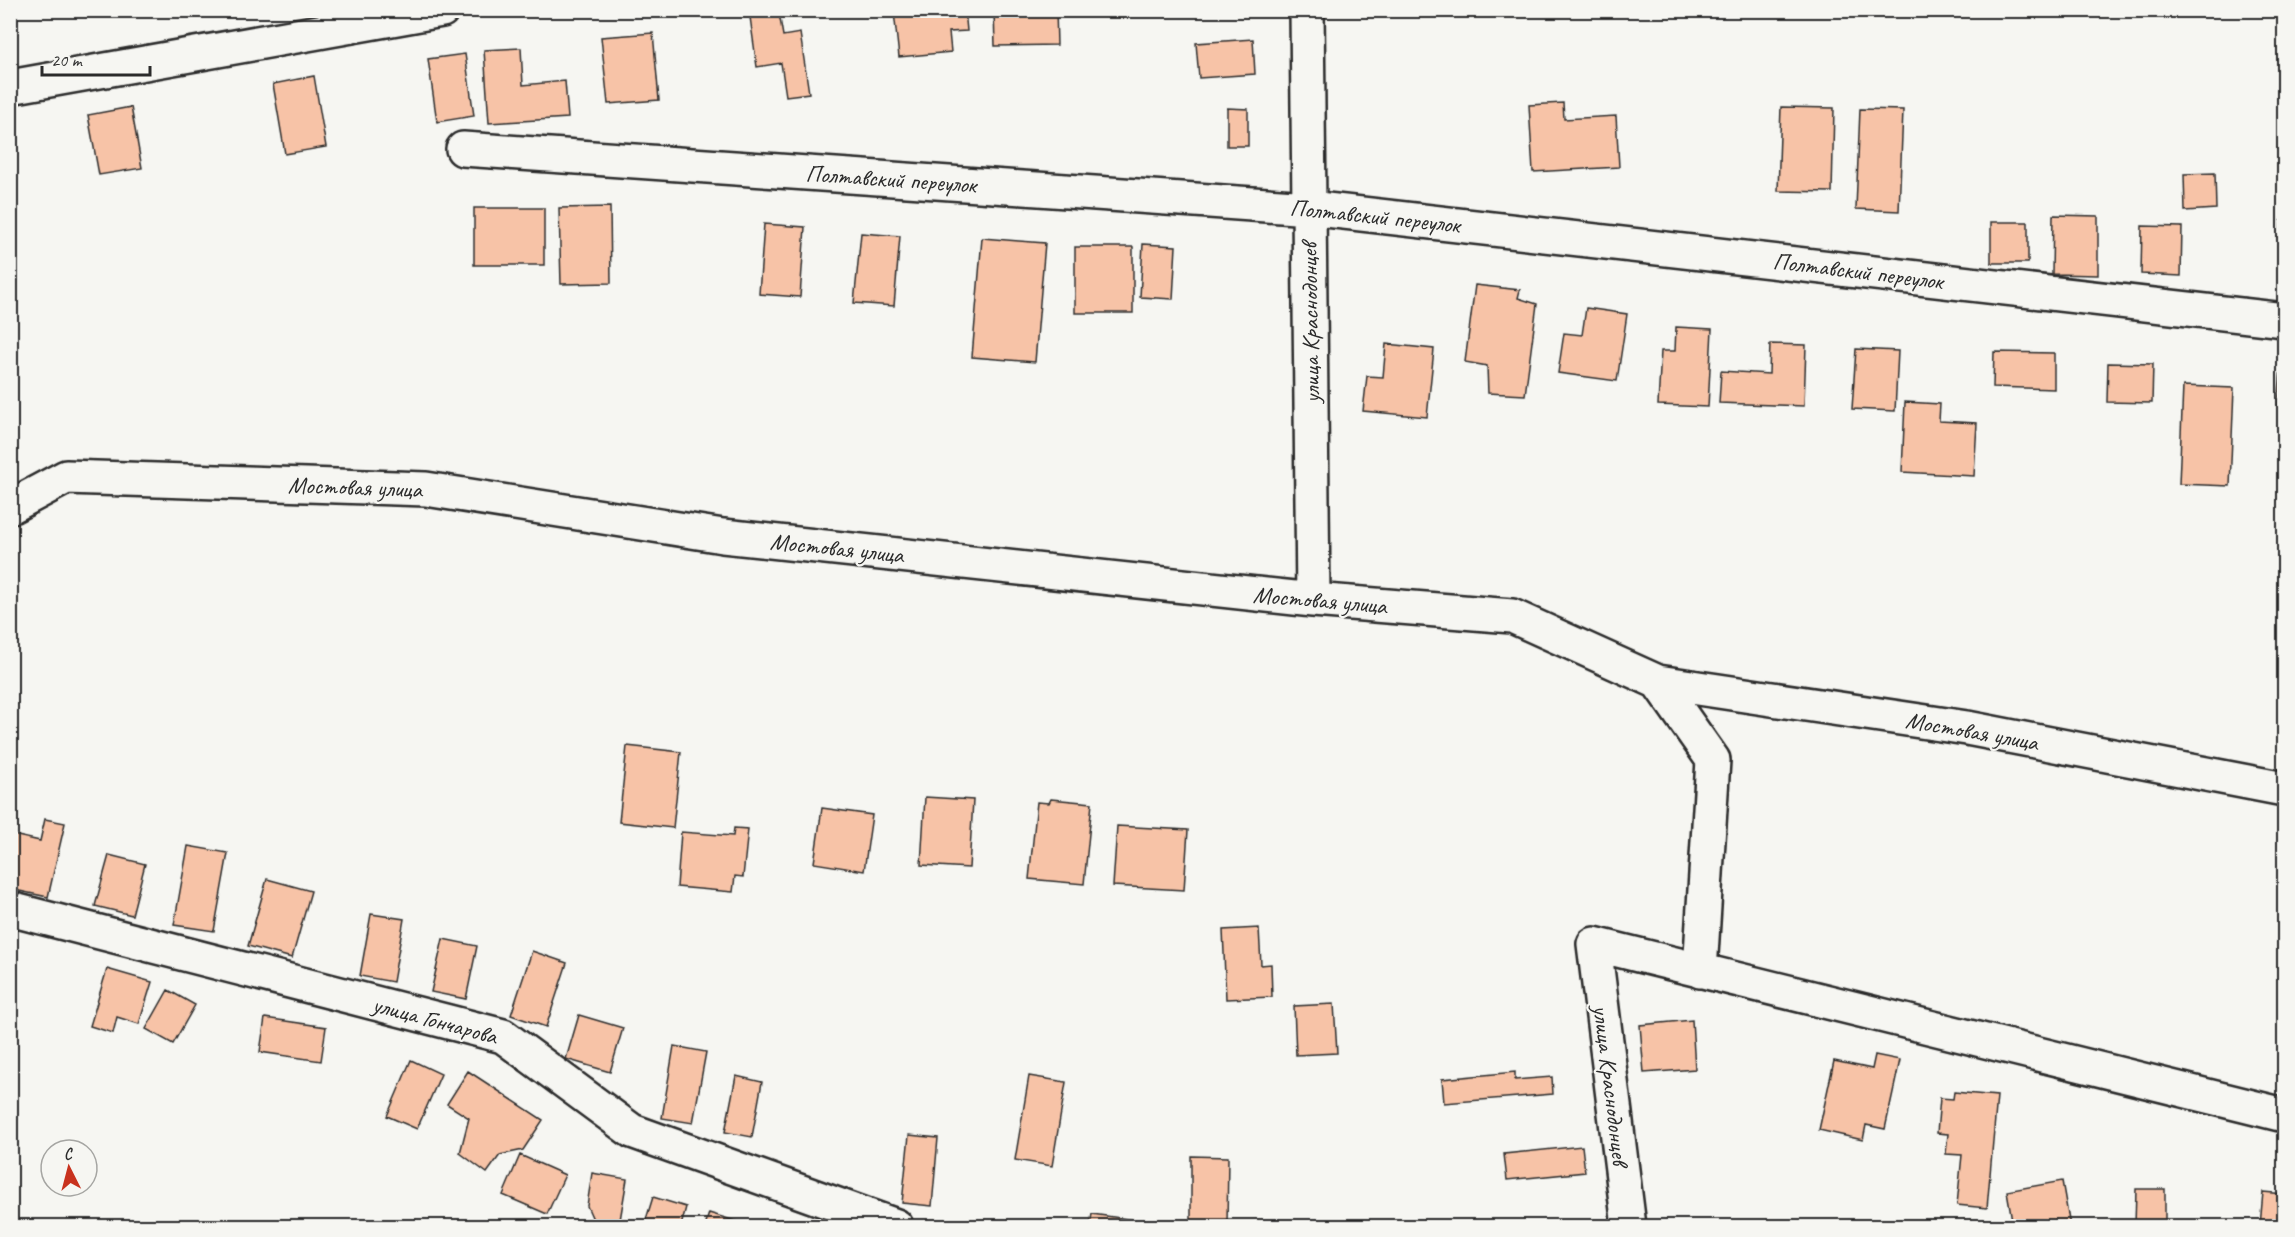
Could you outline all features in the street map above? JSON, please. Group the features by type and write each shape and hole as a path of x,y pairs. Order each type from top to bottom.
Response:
{"street":[{"path":"10,87 442,10"},
{"name":"улица Краснодонцев","path":"1307,10 1313,600"},
{"name":"Полтавский переулок","path":"463,149 1309,208 2284,320"},
{"name":"Мостовая улица","path":"10,507 66,477 426,489 723,536 1313,600 1512,616 1658,682 1967,728 2284,789"},
{"path":"1658,682 1713,760 1700,971 2284,1115"},
{"name":"улица Гончарова","path":"10,909 503,1036 632,1131 896,1227"},
{"name":"улица Краснодонцев","path":"1629,1227 1594,944 1700,971"}],"building":[{"path":"965,10 967,31 949,32 951,52 899,57 894,12"},
{"path":"994,10 1056,10 1057,45 995,46"},
{"path":"779,13 783,36 800,33 809,93 786,96 781,63 757,67 750,17"},
{"path":"653,33 659,100 608,104 601,37"},
{"path":"1253,39 1255,74 1199,78 1196,43"},
{"path":"521,48 523,85 565,81 568,118 489,123 484,50"},
{"path":"465,54 474,116 437,122 428,59"},
{"path":"314,76 326,147 285,154 273,84"},
{"path":"1563,103 1564,119 1616,116 1619,167 1533,172 1529,105"},
{"path":"131,107 142,168 99,175 88,115"},
{"path":"1781,107 1834,108 1832,192 1778,191"},
{"path":"1227,108 1248,109 1248,146 1227,146"},
{"path":"1860,109 1903,110 1899,211 1856,209"},
{"path":"2215,173 2216,209 2185,211 2184,174"},
{"path":"610,207 611,283 561,284 559,208"},
{"path":"474,208 544,208 544,265 474,265"},
{"path":"2282,211 2284,212 2284,272 2279,272"},
{"path":"2053,215 2098,216 2098,275 2052,274"},
{"path":"1991,222 2028,222 2028,263 1991,263"},
{"path":"764,224 805,227 800,297 759,294"},
{"path":"2142,226 2182,227 2181,276 2141,274"},
{"path":"861,233 900,236 894,306 854,303"},
{"path":"982,238 1045,243 1035,362 972,357"},
{"path":"1143,244 1176,246 1173,299 1140,297"},
{"path":"1075,247 1133,247 1133,313 1075,313"},
{"path":"1475,285 1520,290 1518,298 1537,304 1525,395 1488,393 1487,366 1465,362"},
{"path":"1586,308 1627,314 1617,381 1558,373 1564,333 1582,335"},
{"path":"1676,327 1712,329 1708,407 1658,405 1661,351 1675,351"},
{"path":"1386,344 1434,349 1427,417 1363,411 1367,376 1383,377"},
{"path":"1770,344 1806,345 1804,406 1719,403 1721,371 1769,374"},
{"path":"1856,349 1898,351 1895,411 1852,409"},
{"path":"1994,352 2054,353 2054,389 1993,387"},
{"path":"2108,363 2153,364 2152,403 2107,402"},
{"path":"2281,368 2284,368 2284,406 2278,405"},
{"path":"2183,386 2234,388 2230,486 2179,484"},
{"path":"1905,402 1940,404 1939,421 1977,423 1974,476 1902,472"},
{"path":"627,746 681,752 673,828 619,822"},
{"path":"925,797 973,800 969,868 921,865"},
{"path":"1051,799 1092,803 1084,884 1029,879 1037,802 1049,803"},
{"path":"822,808 872,815 864,871 814,863"},
{"path":"45,819 65,823 48,897 10,889 13,835 40,841"},
{"path":"1117,826 1188,830 1184,890 1113,886"},
{"path":"734,828 748,829 743,877 735,876 733,892 677,887 681,832 733,836"},
{"path":"188,846 228,853 214,931 174,925"},
{"path":"109,855 145,864 132,915 95,906"},
{"path":"267,879 311,891 292,958 248,946"},
{"path":"371,914 404,919 393,982 360,976"},
{"path":"1259,928 1261,965 1271,964 1272,997 1226,999 1223,930"},
{"path":"443,939 477,946 466,999 431,992"},
{"path":"532,951 567,963 546,1027 511,1015"},
{"path":"107,969 152,982 139,1024 117,1017 113,1033 90,1026"},
{"path":"168,990 195,1005 173,1044 146,1029"},
{"path":"1334,1004 1337,1053 1296,1055 1294,1006"},
{"path":"579,1015 623,1028 610,1072 566,1059"},
{"path":"265,1018 326,1027 321,1061 260,1052"},
{"path":"1692,1020 1695,1069 1644,1073 1640,1025"},
{"path":"674,1046 706,1052 693,1123 662,1118"},
{"path":"1875,1055 1900,1060 1885,1129 1866,1125 1863,1140 1819,1130 1834,1061 1872,1069"},
{"path":"411,1060 441,1074 417,1129 387,1116"},
{"path":"468,1071 543,1120 523,1150 500,1155 487,1173 460,1153 469,1118 447,1104"},
{"path":"1515,1072 1515,1080 1552,1077 1553,1094 1444,1103 1442,1079"},
{"path":"736,1076 762,1082 752,1137 725,1132"},
{"path":"1029,1076 1066,1082 1052,1166 1015,1160"},
{"path":"1954,1092 1997,1096 1987,1208 1957,1205 1962,1155 1946,1154 1948,1134 1937,1133 1940,1098 1953,1099"},
{"path":"909,1135 938,1138 932,1206 902,1203"},
{"path":"1582,1146 1585,1172 1507,1180 1504,1154"},
{"path":"520,1155 565,1175 547,1214 503,1195"},
{"path":"1191,1156 1228,1157 1227,1226 1191,1226"},
{"path":"592,1173 627,1179 619,1226 596,1226 587,1206"},
{"path":"2062,1181 2070,1226 2013,1226 2007,1191"},
{"path":"2136,1189 2165,1189 2165,1226 2135,1226"},
{"path":"2263,1192 2284,1194 2284,1226 2260,1226"},
{"path":"653,1197 686,1207 681,1226 644,1226"},
{"path":"709,1213 745,1224 744,1226 705,1226"},
{"path":"1092,1214 1141,1221 1140,1226 1090,1226"}]}
